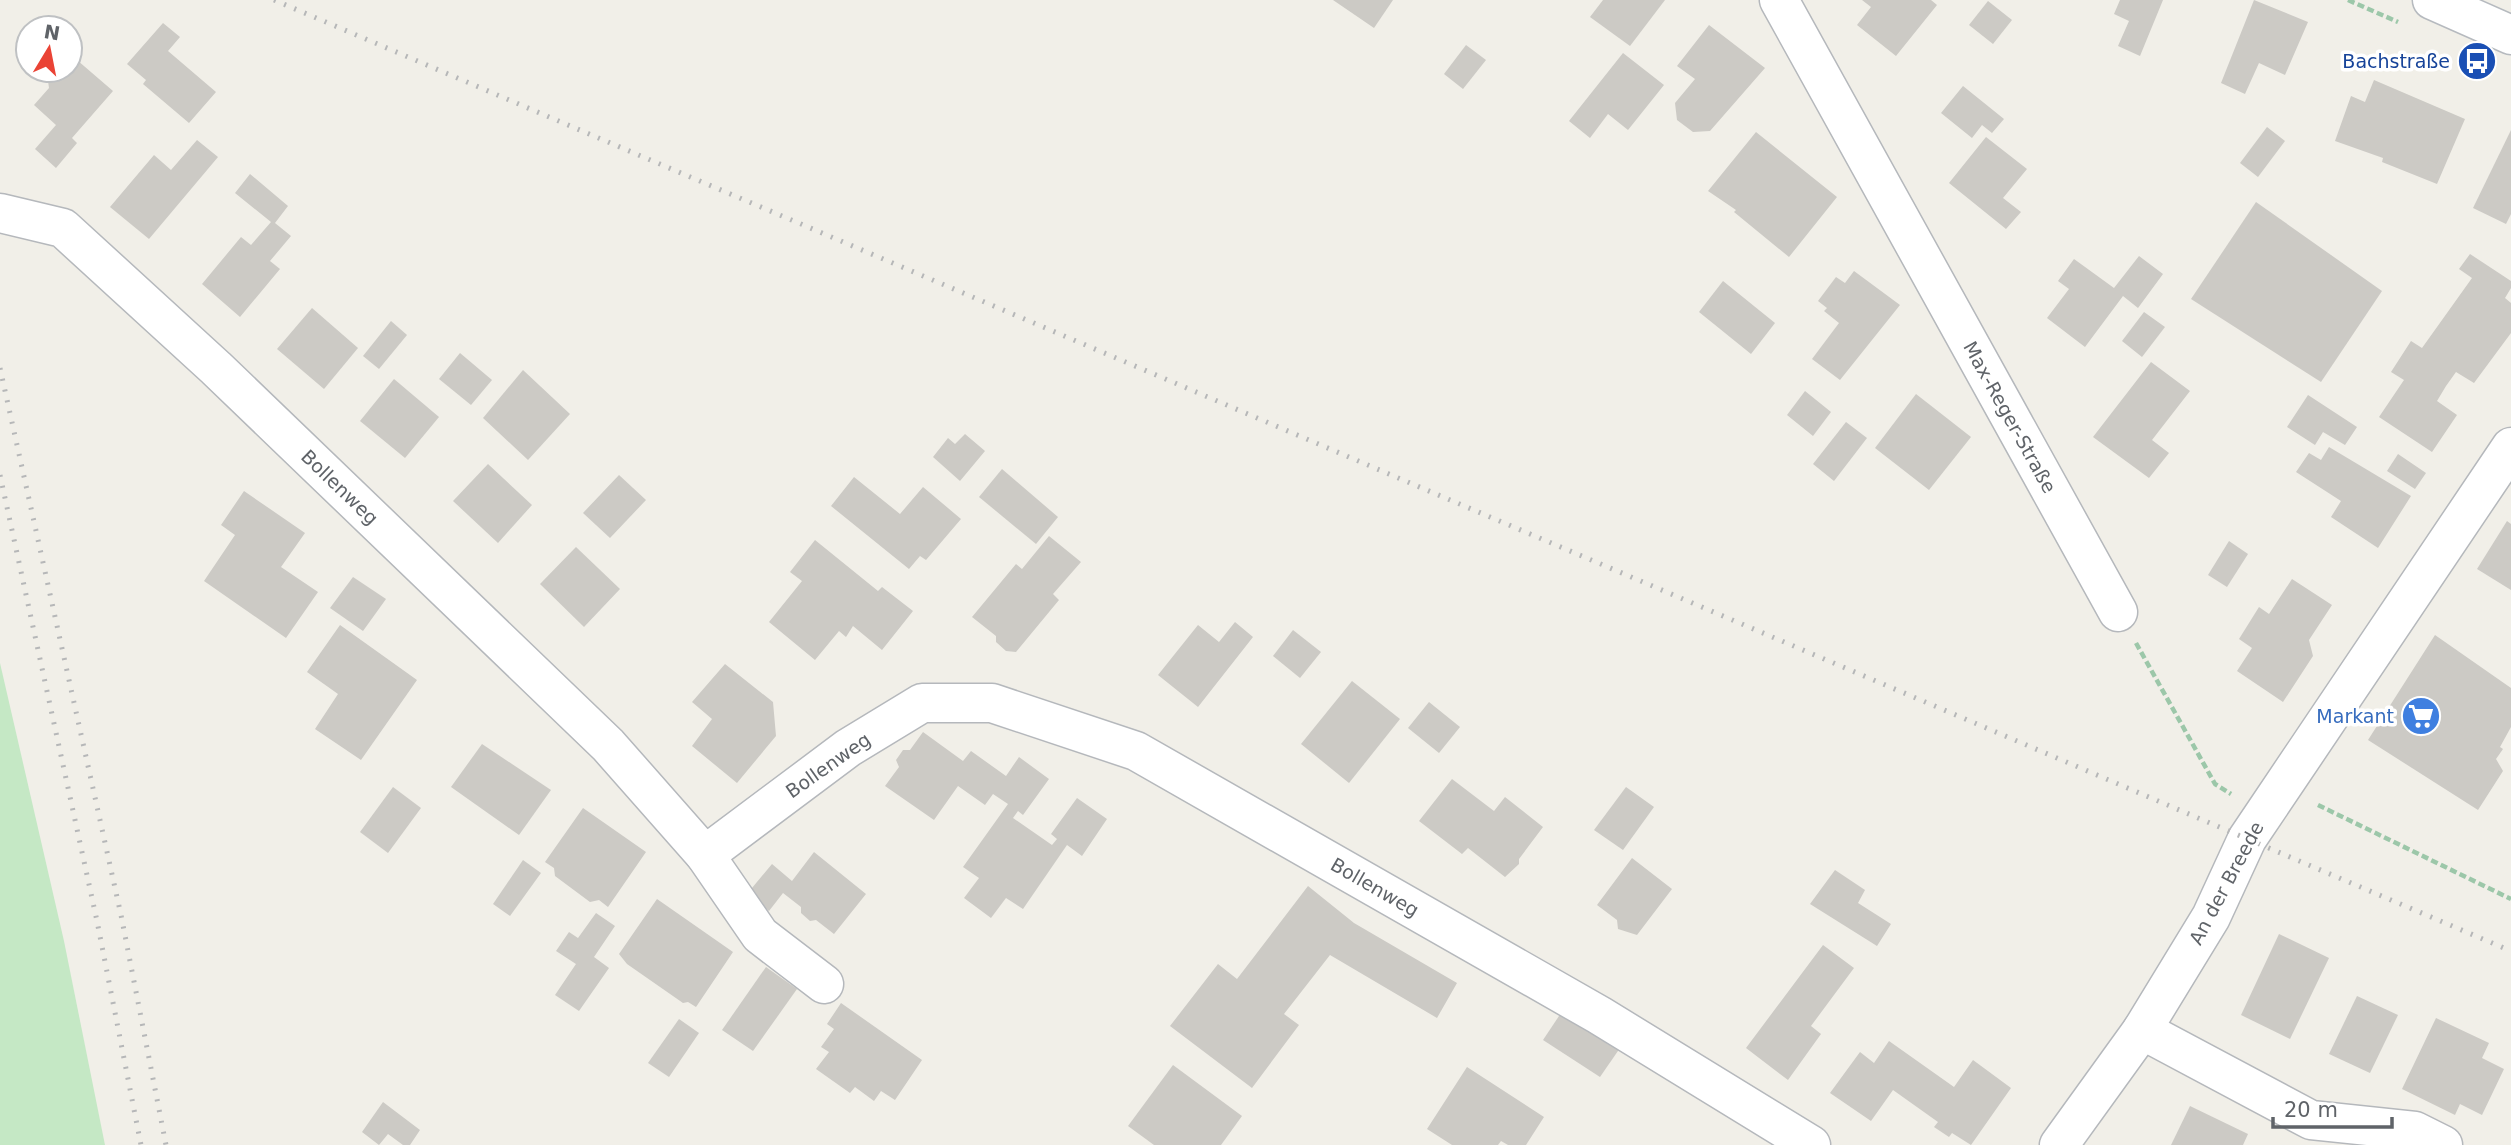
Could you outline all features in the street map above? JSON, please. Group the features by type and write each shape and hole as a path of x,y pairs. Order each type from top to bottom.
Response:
{"street":[{"name":"Max-Reger-Straße","path":"1779,0 2118,612"},
{"path":"2432,0 2511,35"},
{"name":"Bollenweg","path":"0,213 63,228 216,368 608,745 705,855 848,748 922,703 992,703 1136,751 1600,1015 1811,1145"},
{"name":"An der Breede","path":"2059,1145 2142,1030 2211,917 2247,839 2511,447"},
{"path":"705,855 760,935 824,984"},
{"path":"2142,1030 2311,1120 2415,1131 2443,1145"}],"path":[{"path":"2118,612 2216,784 2273,800 2511,899"}],"green space":[{"path":"0,663 64,941 105,1145 0,1145"}],"building":[{"path":"1333,0 1393,0 1374,28"},
{"path":"1603,0 1665,0 1630,46 1590,17"},
{"path":"1862,0 1931,0 1937,5 1896,56 1857,25 1871,7"},
{"path":"2120,0 2163,0 2140,56 2118,46 2129,21 2114,14"},
{"path":"2254,0 2308,22 2285,75 2259,63 2245,94 2221,83"},
{"path":"1988,1 2012,20 1993,44 1969,25"},
{"path":"163,23 180,37 168,51 216,92 189,123 143,84 146,80 127,64"},
{"path":"1709,25 1765,68 1710,131 1693,132 1677,120 1675,103 1695,79 1677,66"},
{"path":"1466,45 1486,60 1463,89 1444,74"},
{"path":"1623,53 1664,85 1628,130 1608,114 1590,138 1569,121"},
{"path":"84,66 113,91 72,138 77,143 56,168 35,149 56,125 34,105 49,88 48,84 84,84"},
{"path":"2374,80 2465,119 2437,184 2382,162 2383,158 2335,141 2351,96 2365,102"},
{"path":"1963,86 2004,119 1992,133 1982,125 1972,138 1941,113"},
{"path":"2267,127 2285,141 2258,177 2240,163"},
{"path":"2511,130 2511,214 2506,224 2473,208"},
{"path":"1756,132 1837,197 1789,257 1734,212 1736,210 1708,191"},
{"path":"1986,137 2027,169 2003,198 2021,212 2006,229 1949,183"},
{"path":"197,140 218,157 149,239 110,207 154,155 171,170"},
{"path":"250,174 288,206 275,223 291,236 270,261 280,269 240,317 202,284 241,237 251,245 271,222 235,193"},
{"path":"2256,202 2382,291 2321,382 2191,299"},
{"path":"2470,254 2511,281 2511,288 2505,298 2511,303 2511,333 2474,383 2456,372 2446,386 2437,401 2457,415 2432,452 2379,417 2404,380 2391,372 2411,341 2422,348 2472,278 2459,269"},
{"path":"2139,256 2163,274 2138,308 2123,296 2085,347 2047,318 2069,289 2058,281 2074,259 2114,288"},
{"path":"1854,271 1900,305 1840,380 1812,359 1839,323 1824,311 1827,308 1818,301 1836,277 1845,283"},
{"path":"1723,281 1775,323 1751,354 1699,312"},
{"path":"312,308 358,348 324,389 277,349"},
{"path":"2144,312 2165,327 2142,357 2122,341"},
{"path":"391,321 407,335 379,369 363,356"},
{"path":"460,353 492,380 471,405 439,379"},
{"path":"2151,362 2190,391 2152,440 2169,453 2149,478 2093,437"},
{"path":"523,370 570,414 528,460 483,418"},
{"path":"394,379 439,417 405,458 360,421"},
{"path":"1805,391 1831,412 1813,436 1787,415"},
{"path":"1916,394 1971,437 1929,490 1875,448"},
{"path":"2308,395 2357,427 2345,445 2323,432 2315,445 2287,427"},
{"path":"1846,422 1867,438 1834,481 1813,464"},
{"path":"965,434 985,451 960,481 933,457 948,438 955,444"},
{"path":"2329,447 2411,496 2378,548 2331,517 2341,501 2296,472 2309,453 2321,460"},
{"path":"2398,454 2426,473 2415,489 2387,471"},
{"path":"488,464 532,505 498,543 453,501"},
{"path":"1002,469 1058,517 1036,544 979,497"},
{"path":"619,475 646,500 610,538 583,513"},
{"path":"854,477 900,514 923,487 961,519 926,560 920,556 909,569 831,506"},
{"path":"244,491 305,533 281,567 318,592 286,638 204,581 235,535 221,525"},
{"path":"2507,521 2511,524 2511,590 2477,569"},
{"path":"1049,536 1081,562 1053,594 1059,600 1016,652 1006,651 996,642 996,636 972,617 1016,564 1022,569"},
{"path":"815,540 878,591 882,587 913,611 882,650 853,626 846,637 839,631 815,660 769,622 802,581 790,572"},
{"path":"2229,541 2248,554 2227,587 2208,575"},
{"path":"576,547 620,589 584,627 540,584"},
{"path":"353,577 386,599 363,631 330,608"},
{"path":"2292,579 2332,605 2309,640 2313,656 2283,702 2237,671 2252,648 2239,639 2259,607 2269,614"},
{"path":"1235,622 1253,637 1198,707 1158,675 1198,625 1219,642"},
{"path":"340,625 417,680 361,760 315,729 338,694 307,672"},
{"path":"1293,630 1321,652 1300,678 1273,656"},
{"path":"2435,635 2511,688 2511,727 2496,759 2503,771 2478,810 2368,740"},
{"path":"725,664 773,702 776,736 737,783 692,746 712,719 692,702"},
{"path":"1352,681 1400,719 1349,783 1301,744"},
{"path":"1429,702 1460,727 1439,753 1408,728"},
{"path":"923,732 963,761 971,751 1006,776 1019,757 1049,779 1023,815 1018,811 1013,818 1052,845 1057,839 1051,834 1077,798 1107,819 1082,856 1067,845 1023,909 1006,898 991,918 964,898 979,878 963,867 1008,804 993,794 985,805 958,786 934,820 885,786 899,767 896,760 903,750 910,750"},
{"path":"482,744 551,790 519,835 451,787"},
{"path":"1452,779 1494,811 1505,797 1543,827 1519,859 1519,864 1505,877 1468,848 1462,854 1419,821"},
{"path":"393,787 421,808 388,853 360,832"},
{"path":"1626,787 1654,807 1623,850 1594,830"},
{"path":"583,808 646,852 608,907 599,900 590,902 555,876 554,868 545,862"},
{"path":"814,852 866,894 834,934 816,920 810,921 801,913 801,907 783,893 769,911 747,894 772,864 792,881"},
{"path":"1632,858 1672,889 1637,935 1618,929 1617,920 1597,905"},
{"path":"523,860 541,873 510,916 493,904"},
{"path":"1835,870 1865,890 1858,903 1891,924 1877,946 1810,904"},
{"path":"1308,886 1354,923 1457,983 1437,1018 1330,955 1284,1014 1299,1025 1252,1088 1170,1026 1218,964 1237,979"},
{"path":"657,899 733,952 696,1007 688,1002 683,1003 627,964 619,954"},
{"path":"596,913 615,926 594,957 609,968 579,1011 555,995 576,964 556,951 569,932 578,938"},
{"path":"2279,934 2329,958 2290,1039 2241,1015"},
{"path":"1823,945 1854,968 1811,1026 1821,1034 1788,1080 1746,1048"},
{"path":"766,967 797,989 753,1051 722,1030"},
{"path":"2357,996 2398,1015 2370,1073 2329,1054"},
{"path":"841,1003 922,1060 895,1100 881,1091 874,1101 855,1087 850,1093 816,1069 829,1052 821,1047 834,1029 827,1024"},
{"path":"1563,1010 1620,1048 1600,1077 1543,1040"},
{"path":"2436,1018 2489,1043 2482,1058 2504,1069 2482,1115 2460,1104 2455,1115 2402,1089"},
{"path":"679,1019 699,1033 669,1077 648,1063"},
{"path":"1889,1041 1954,1087 1973,1060 2011,1088 1971,1145 1952,1133 1949,1137 1934,1127 1938,1122 1893,1090 1871,1121 1830,1093 1860,1052 1874,1063"},
{"path":"1173,1065 1242,1116 1221,1145 1154,1145 1128,1126"},
{"path":"1467,1067 1544,1117 1526,1145 1508,1145 1501,1141 1498,1145 1452,1145 1427,1129"},
{"path":"383,1102 420,1130 410,1145 403,1145 388,1134 379,1145 362,1132"},
{"path":"2190,1106 2248,1134 2243,1145 2171,1145"}],"railway":[{"path":"274,0 2511,951"},
{"path":"0,368 121,915 166,1145"},
{"path":"0,475 97,921 141,1145"}],"place":[{"name":"Bachstraße","path":"2477,61"},
{"name":"Markant","path":"2421,716"}]}
